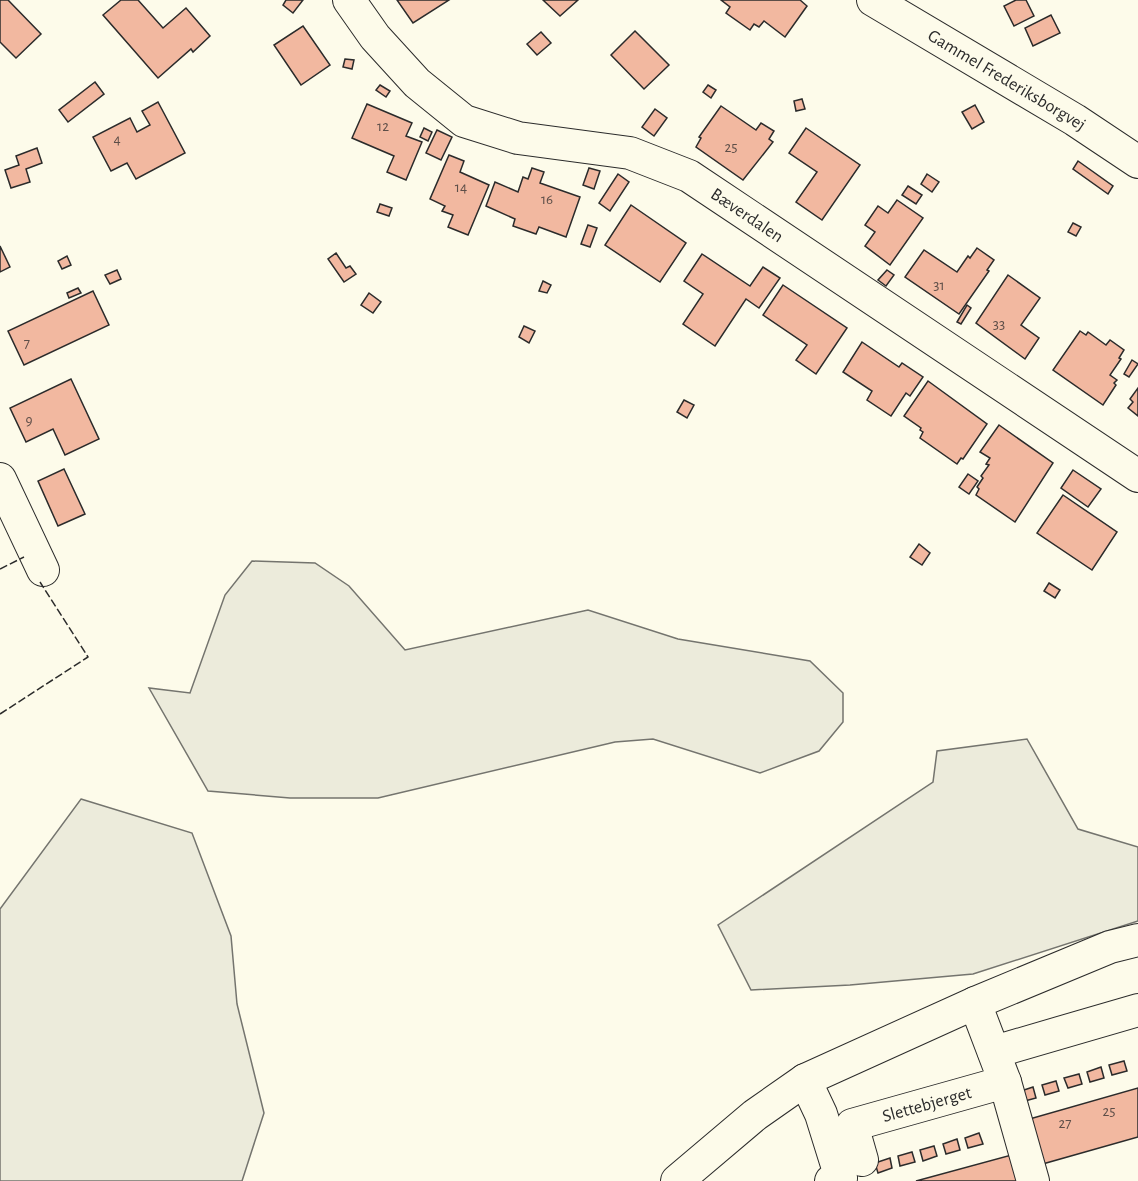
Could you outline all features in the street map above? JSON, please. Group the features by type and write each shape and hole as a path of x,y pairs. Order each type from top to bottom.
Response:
{"street":[{"name":"Bæverdalen","path":"349,0 375,37 417,83 464,121 518,138 630,153 688,176 1138,476"},
{"name":"Gammel Frederiksborgvej","path":"873,0 1076,120 1138,162"},
{"path":"0,479 43,570"},
{"path":"678,1181 755,1115 805,1080 975,1003 1110,947 1138,940"},
{"path":"975,1003 1005,1082 1033,1181"},
{"path":"994,1052 1138,1010"},
{"path":"805,1080 821,1114 841,1178 831,1181"},
{"name":"Slettebjerget","path":"862,1160 852,1125 1005,1082"}],"shaded area":[{"path":"252,561 315,563 349,586 405,650 588,610 678,639 810,661 843,693 843,722 819,751 760,773 653,739 615,742 378,798 290,798 208,791 149,688 190,693 225,595"},
{"path":"1027,739 1078,829 1138,847 1138,921 973,974 850,985 751,990 718,925 933,782 937,751"},
{"path":"81,799 192,833 231,936 237,1004 264,1113 242,1181 0,1181 0,909"}],"building":[{"path":"0,0 8,0 41,34 16,58 0,42"},
{"path":"121,0 138,0 163,28 186,8 210,36 193,52 191,49 158,78 103,15"},
{"path":"286,0 303,0 293,13 283,5"},
{"path":"397,0 449,0 413,23"},
{"path":"543,0 578,0 560,16"},
{"path":"721,0 800,0 807,6 785,37 764,21 759,27 754,24 750,30 726,13 730,7"},
{"path":"1016,0 1026,0 1034,16 1014,26 1004,6"},
{"path":"1051,15 1060,33 1033,46 1025,28"},
{"path":"303,26 330,65 301,85 274,45"},
{"path":"635,31 669,65 644,89 611,55"},
{"path":"541,32 551,43 537,55 527,44"},
{"path":"345,59 354,60 352,69 343,67"},
{"path":"95,82 104,94 68,122 59,110"},
{"path":"380,85 390,91 386,97 376,90"},
{"path":"708,85 716,90 711,98 703,92"},
{"path":"802,99 805,109 796,111 794,101"},
{"path":"158,102 185,153 136,179 127,163 111,171 93,137 130,118 137,132 150,125 142,111"},
{"path":"367,104 412,123 406,136 422,142 406,180 387,172 394,156 352,138"},
{"path":"975,105 984,122 972,129 962,112"},
{"path":"721,106 756,130 761,123 774,131 769,139 773,142 743,180 696,147 701,138 699,137"},
{"path":"655,109 667,118 654,136 642,127"},
{"path":"424,128 432,132 428,141 420,137"},
{"path":"806,128 860,165 822,220 796,202 817,172 789,153"},
{"path":"437,130 452,137 441,160 426,153"},
{"path":"37,148 42,163 26,169 30,182 11,188 5,170 19,165 16,156"},
{"path":"449,155 464,161 460,172 489,185 468,235 448,227 453,215 442,211 445,206 430,199"},
{"path":"1078,161 1113,186 1108,194 1073,169"},
{"path":"532,168 544,172 540,183 580,197 566,237 539,227 536,234 513,226 515,219 486,206 495,182 518,192 523,177 528,179"},
{"path":"589,168 600,171 594,189 583,185"},
{"path":"618,174 629,182 610,211 599,203"},
{"path":"927,174 939,182 932,192 921,184"},
{"path":"908,186 922,195 916,204 902,195"},
{"path":"897,200 923,218 890,265 865,246 875,232 865,225 878,206 888,213"},
{"path":"380,204 392,208 389,216 377,212"},
{"path":"631,205 686,243 660,282 605,245"},
{"path":"1073,223 1081,227 1076,236 1068,232"},
{"path":"588,225 597,228 590,247 581,244"},
{"path":"0,246 10,267 0,272"},
{"path":"977,248 994,260 959,314 905,277 924,250 957,272"},
{"path":"336,253 346,268 350,266 356,274 344,282 328,259"},
{"path":"702,254 750,286 763,267 780,278 759,308 746,299 715,346 683,324 703,294 684,281"},
{"path":"67,256 71,265 62,269 58,261"},
{"path":"117,270 121,279 110,284 105,275"},
{"path":"887,270 894,275 886,286 878,280"},
{"path":"1008,275 1040,298 1021,325 1039,338 1025,359 976,323"},
{"path":"543,281 551,285 547,293 539,291"},
{"path":"783,285 847,328 816,374 796,360 807,345 763,315"},
{"path":"78,288 81,293 69,298 67,293"},
{"path":"93,291 109,325 24,365 8,331"},
{"path":"369,293 381,302 373,313 361,305"},
{"path":"967,305 971,308 961,324 957,322"},
{"path":"524,326 535,331 529,343 519,337"},
{"path":"1080,331 1086,335 1088,332 1106,345 1110,340 1124,350 1110,375 1117,380 1114,383 1116,385 1103,405 1053,370"},
{"path":"862,342 899,367 902,363 923,377 910,396 906,393 891,416 867,400 872,391 843,372"},
{"path":"1132,360 1138,364 1129,377 1124,374"},
{"path":"71,379 99,439 65,455 53,429 26,442 10,408"},
{"path":"928,381 987,424 957,464 920,438 923,432 921,428 904,416"},
{"path":"1138,388 1138,416 1128,408 1133,402 1130,399"},
{"path":"684,400 694,405 687,418 677,412"},
{"path":"999,425 1053,463 1015,522 976,495 979,489 977,487 983,478 981,476 989,465 986,464 990,458 980,452"},
{"path":"64,469 85,514 58,526 38,481"},
{"path":"1073,470 1101,489 1088,507 1061,488"},
{"path":"968,474 978,481 969,494 959,487"},
{"path":"1063,495 1117,532 1092,570 1037,533"},
{"path":"919,544 930,553 922,565 910,557"},
{"path":"1049,583 1060,590 1055,598 1044,591"},
{"path":"1124,1061 1127,1071 1112,1075 1109,1065"},
{"path":"1101,1067 1104,1078 1090,1082 1087,1072"},
{"path":"1079,1074 1082,1084 1068,1088 1064,1078"},
{"path":"1056,1081 1059,1091 1045,1095 1042,1085"},
{"path":"1033,1087 1036,1098 1021,1102 1018,1092"},
{"path":"1138,1088 1138,1137 1039,1165 1026,1120"},
{"path":"979,1133 983,1144 968,1148 965,1138"},
{"path":"957,1139 960,1150 946,1154 943,1144"},
{"path":"934,1146 937,1156 923,1161 920,1150"},
{"path":"912,1152 915,1162 900,1166 898,1156"},
{"path":"1019,1153 1026,1181 916,1181"},
{"path":"890,1158 892,1168 878,1173 875,1163"}],"fence":[{"path":"0,569 24,557"},
{"path":"0,714 88,657 40,582"}]}
